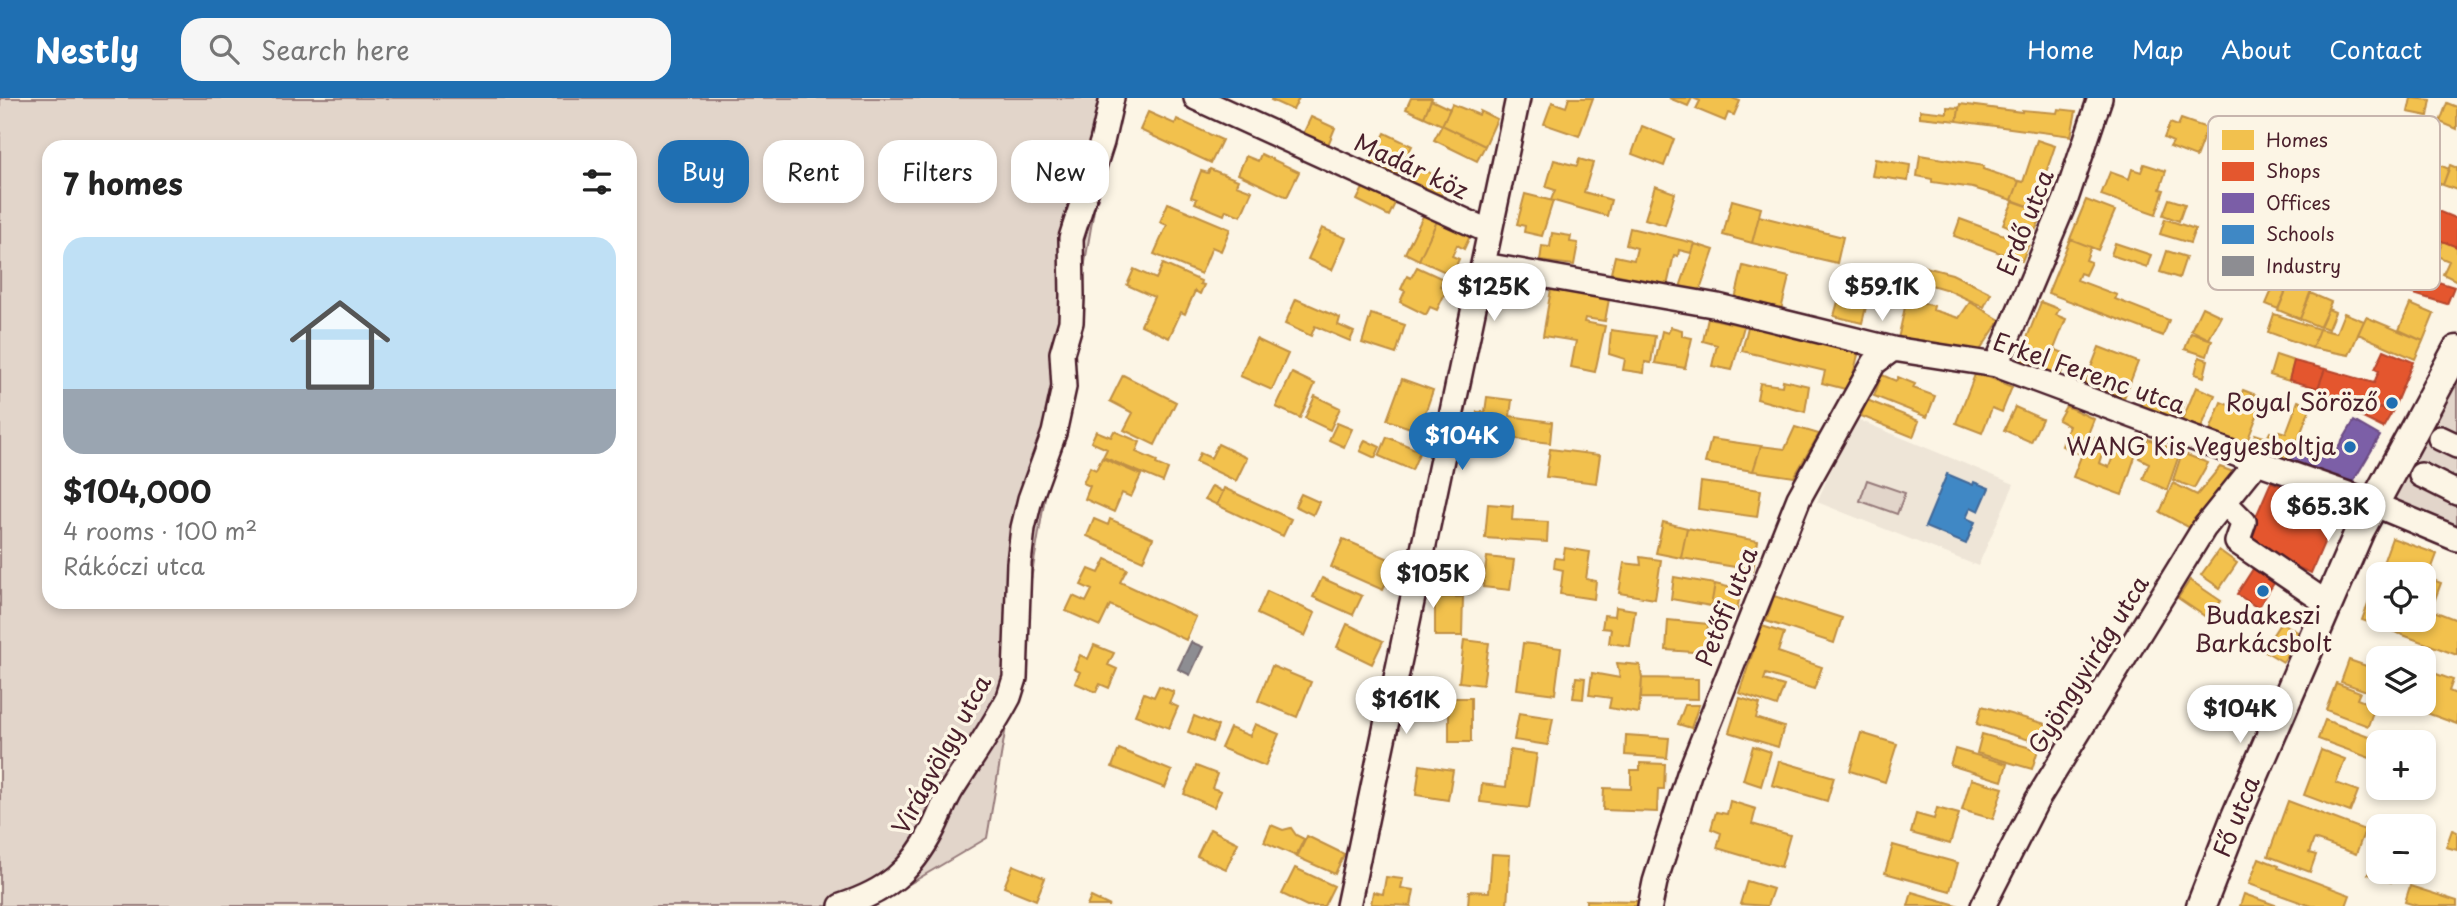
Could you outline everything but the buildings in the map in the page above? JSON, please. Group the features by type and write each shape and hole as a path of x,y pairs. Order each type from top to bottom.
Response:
{"main road":[{"name":"Fő utca","path":"2201,906 2235,819 2373,503 2457,351"}],"street":[{"name":"Virágvölgy utca","path":"841,906 871,895 910,865 1009,697 1015,678 1019,563 1023,528 1030,499 1054,433 1064,387 1062,360 1071,321 1071,238 1102,142 1112,98"},
{"name":"Madár köz","path":"1196,98 1490,232"},
{"path":"1348,906 1518,98"},
{"name":"Erdő utca","path":"1996,365 2066,199 2100,98"},
{"name":"Erkel Ferenc utca","path":"1485,265 1718,306 1894,349 1996,365 2373,503 2457,537"},
{"name":"Petőfi utca","path":"1650,906 1654,882 1689,774 1799,498 1874,363 1894,349"},
{"name":"Gyöngyvirág utca","path":"1983,906 2037,800 2204,528 2257,462"},
{"path":"2421,475 2457,493"},
{"path":"2225,503 2244,522 2237,542 2328,604"}],"shaded area":[{"path":"0,98 1113,98 1106,140 1011,140 1011,203 1095,203 987,838 872,906 0,906"},
{"path":"2457,350 2457,535 2373,503"},
{"path":"1854,418 2014,484 1978,566 1817,502"},
{"path":"1867,480 1905,493 1897,514 1860,501"}],"place":[{"name":"Royal Söröző","path":"2392,403"},
{"name":"WANG Kis Vegyesboltja","path":"2350,447"},
{"name":"Budakeszi Barkácsbolt","path":"2263,591"}]}
